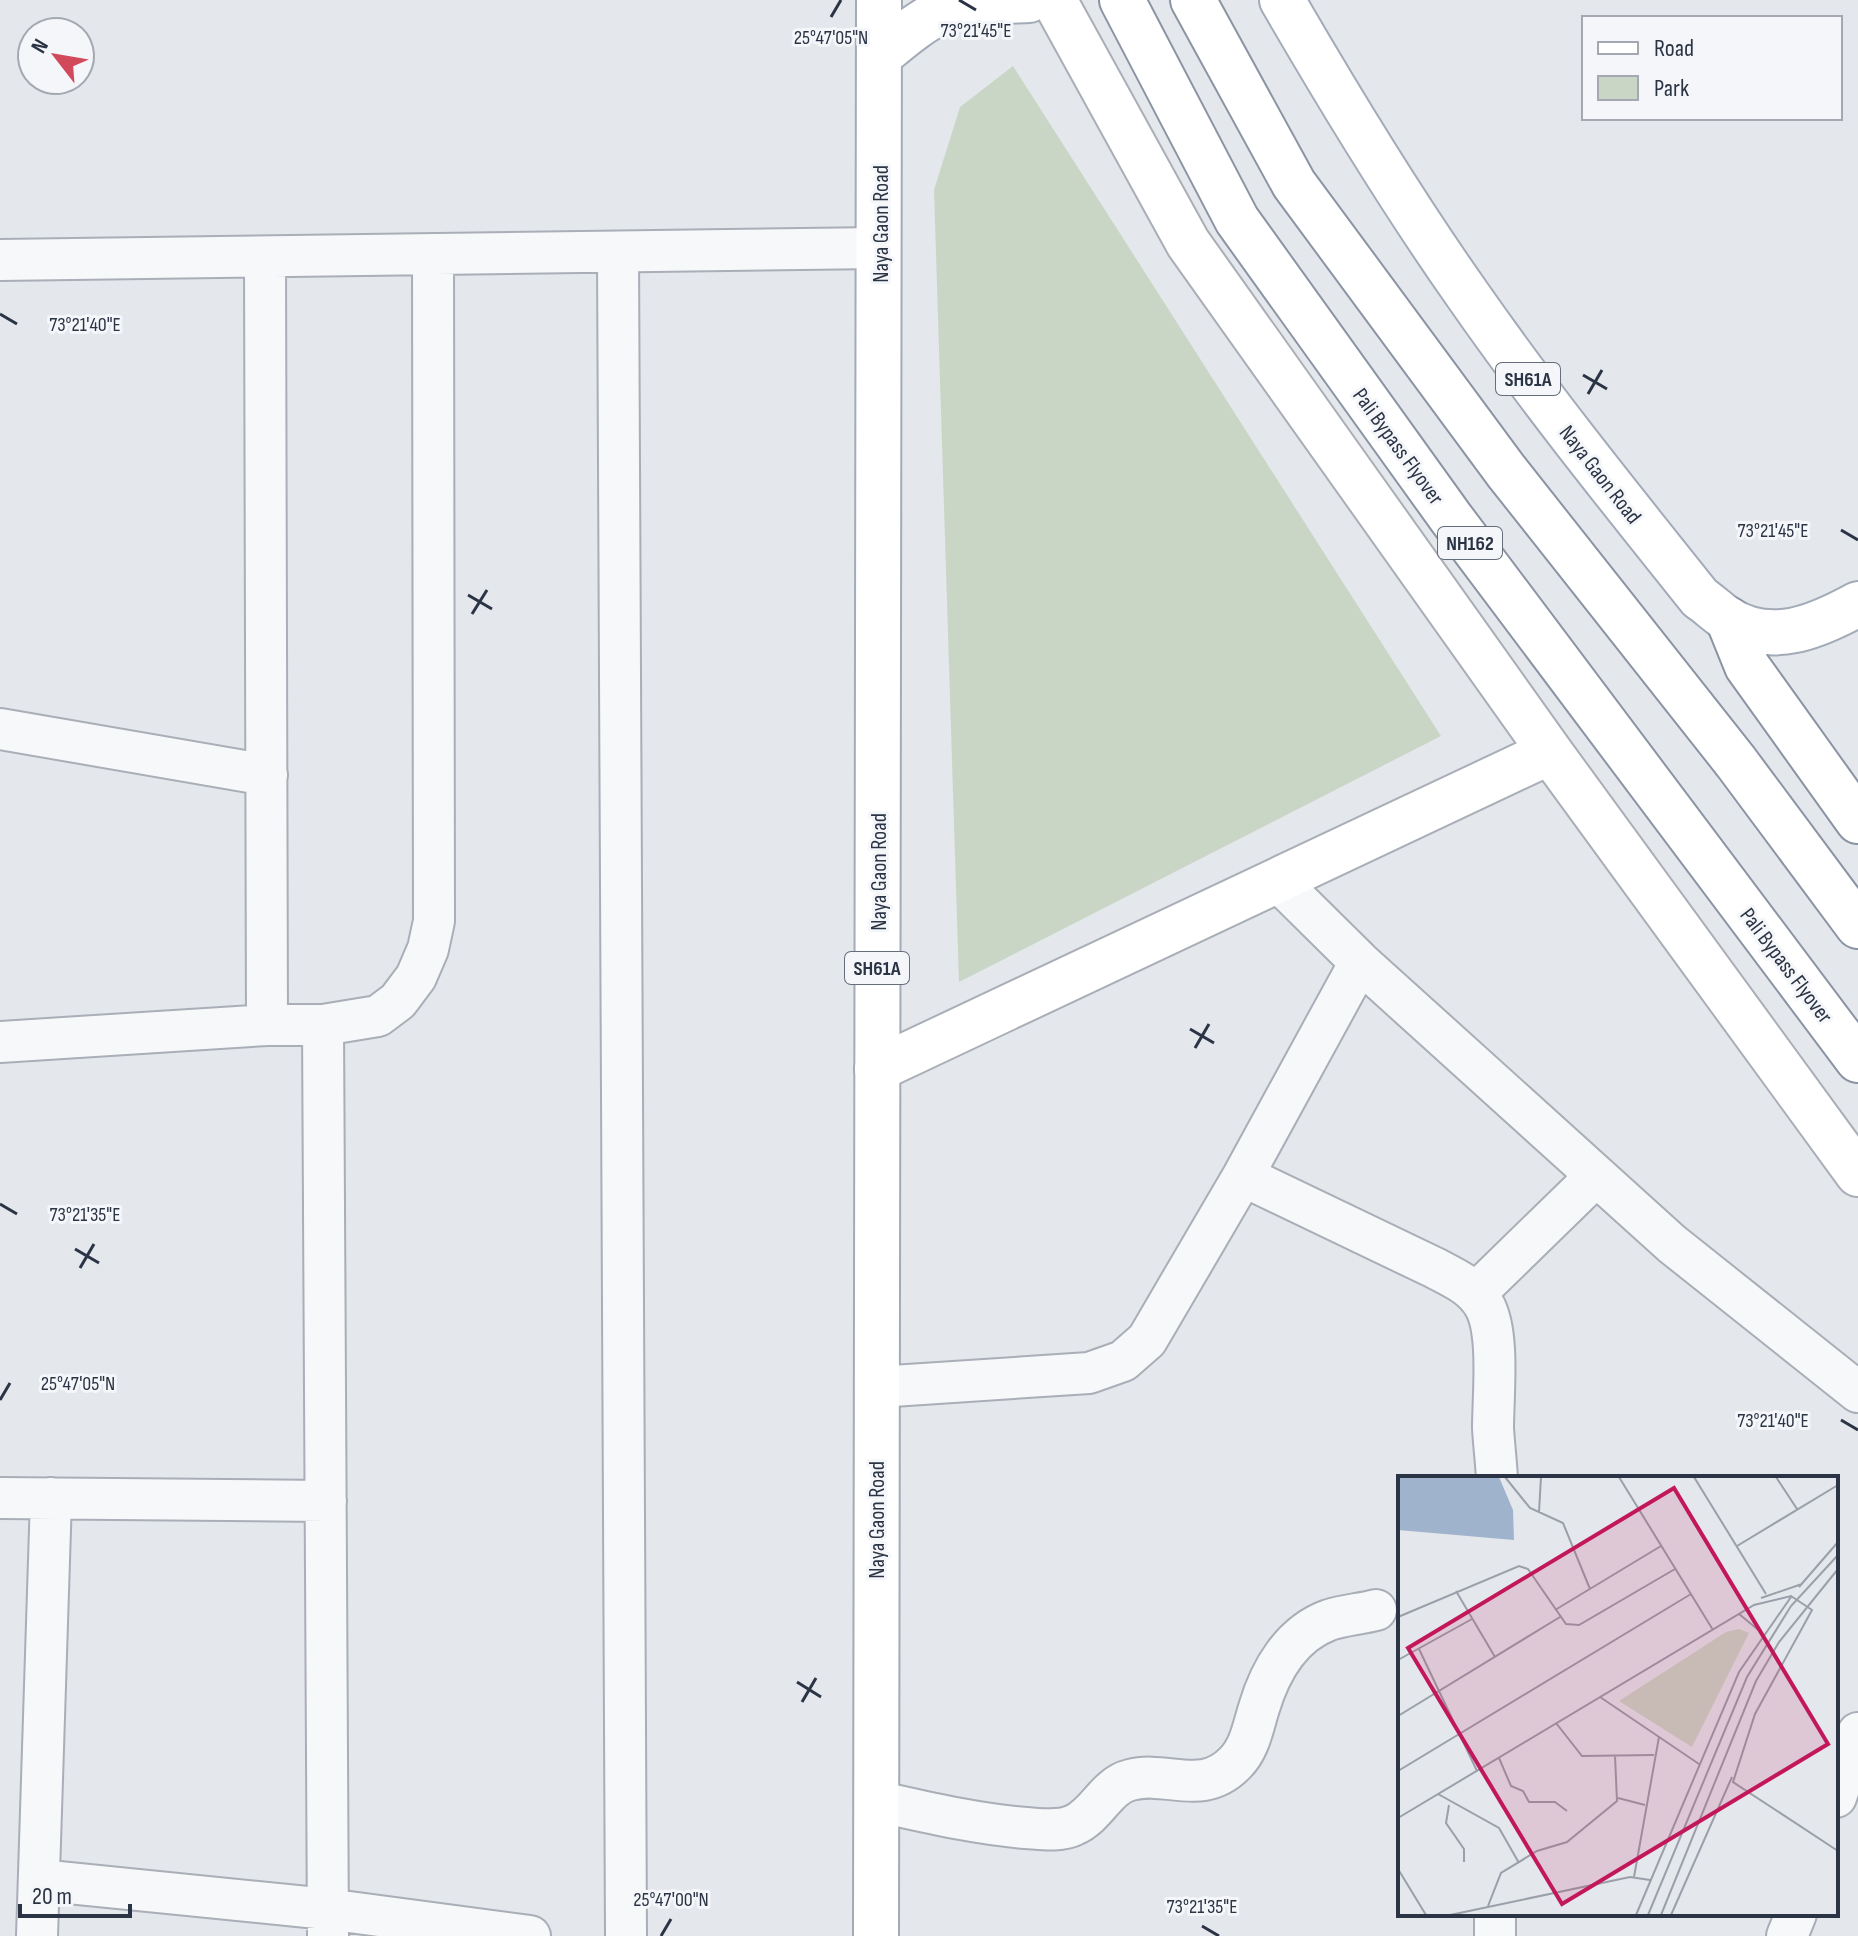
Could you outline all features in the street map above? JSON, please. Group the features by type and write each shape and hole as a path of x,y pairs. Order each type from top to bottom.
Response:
{"main road":[{"name":"Naya Gaon Road","path":"876,1936 879,0"},
{"path":"879,56 917,25 949,8 1029,0"},
{"path":"1054,0 1188,243 1550,752 1858,1174"},
{"name":"Pali Bypass Flyover","path":"1122,0 1237,220 1451,518 1858,1060"},
{"path":"1193,0 1294,184 1506,471 1736,762 1858,926"},
{"name":"Naya Gaon Road","path":"1282,0 1350,118 1466,293 1563,426 1700,598 1728,619 1754,630 1789,633 1825,622 1858,604"},
{"path":"1728,619 1747,666 1858,821"},
{"path":"877,1069 1550,752"}],"street":[{"path":"0,260 880,248"},
{"path":"618,252 626,1936"},
{"path":"0,1042 267,1025 323,1025 378,1016 398,1001 416,977 428,949 434,921 433,254"},
{"path":"265,257 267,1025"},
{"path":"0,729 267,775"},
{"path":"1277,880 1360,962 1672,1244 1858,1392"},
{"path":"877,1387 1089,1373 1123,1361 1147,1340 1243,1176 1360,962"},
{"path":"323,1025 328,1922"},
{"path":"1243,1176 1435,1268 1476,1293 1491,1323 1493,1339 1493,1433 1497,1476"},
{"path":"1476,1293 1596,1176"},
{"path":"0,1498 326,1501"},
{"path":"37,1936 51,1498"},
{"path":"876,1801 1000,1826 1066,1829 1087,1818 1120,1783 1133,1779 1209,1780 1222,1774 1249,1743 1270,1678 1291,1645 1330,1620 1376,1610"},
{"path":"1838,1791 1858,1733"},
{"path":"39,1880 328,1922 530,1936"},
{"path":"1787,1936 1795,1916"}],"green space":[{"path":"1013,66 1441,736 959,982 934,190 960,107"}]}
